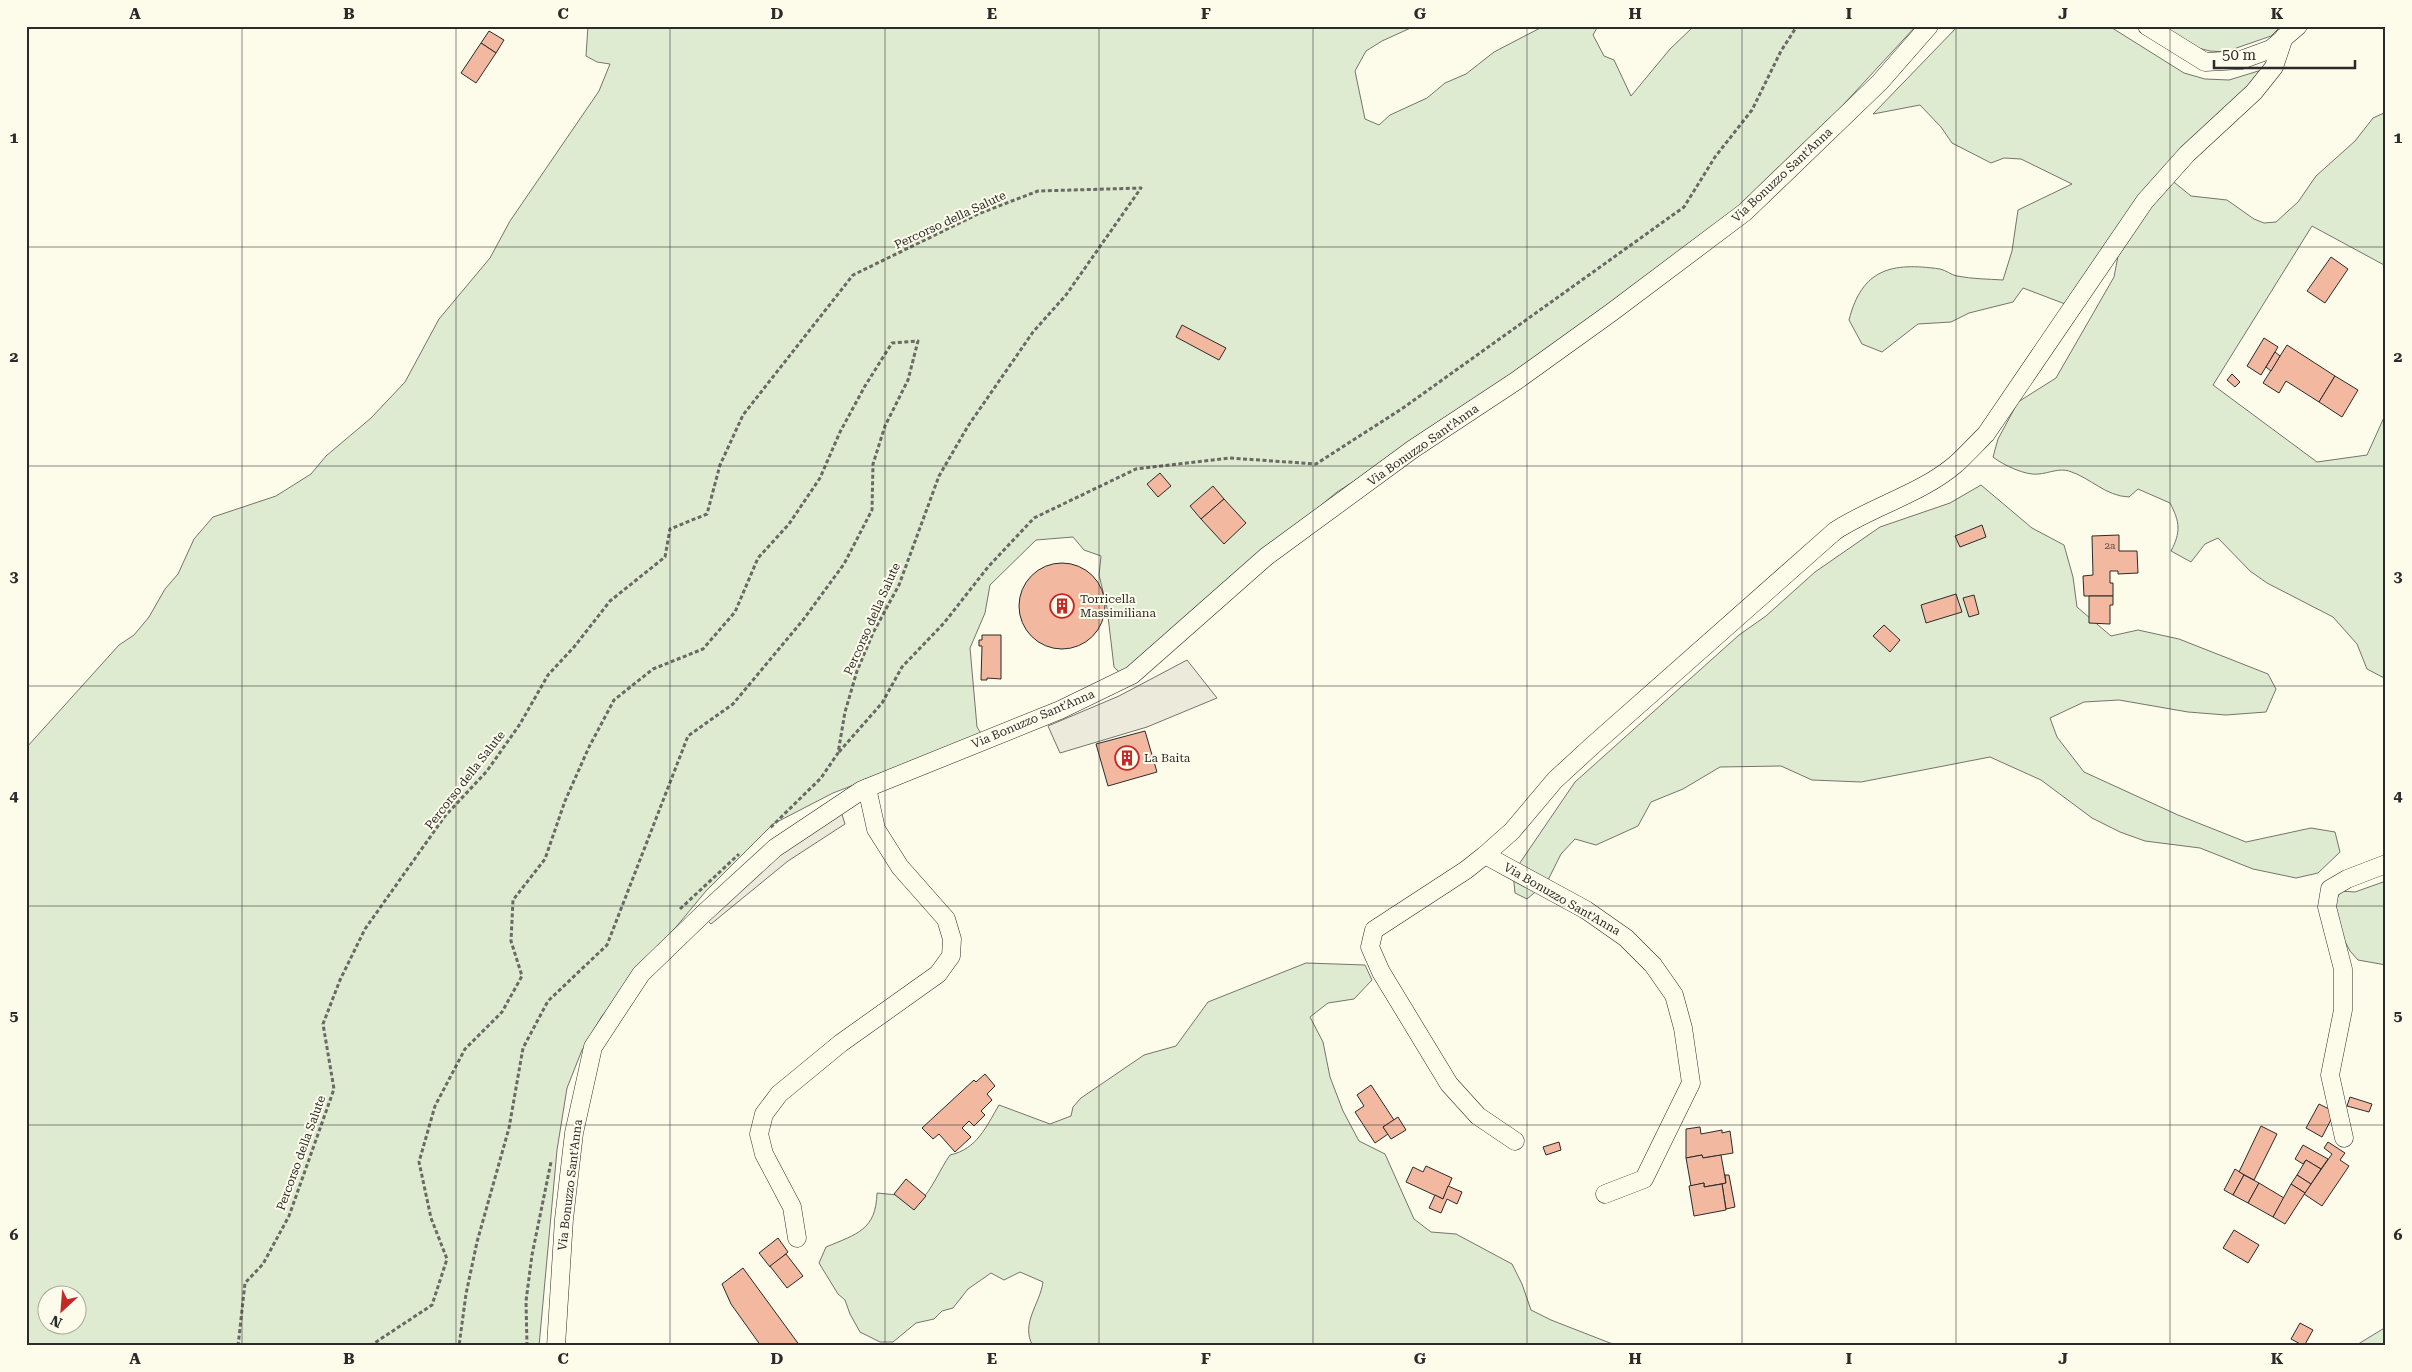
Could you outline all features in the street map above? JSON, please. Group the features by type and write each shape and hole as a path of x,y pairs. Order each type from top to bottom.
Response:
{"street":[{"name":"Via Bonuzzo Sant'Anna","path":"556,1346 564,1219 574,1133 593,1047 641,974 702,915 775,848 867,788 1060,710 1132,675 1268,556 1413,449 1516,381 1745,212 1880,82 1929,26"},
{"path":"2146,26 2205,62 2241,60 2271,49 2298,26"},
{"path":"1515,1141 1478,1116 1449,1084 1381,972 1370,947 1374,930 1466,870 1512,831 1556,780 1592,746 1835,531 1857,517 1913,490 1955,465 1986,434 2145,201 2187,154 2254,92 2274,67 2284,37"},
{"path":"797,1238 792,1207 764,1154 759,1134 764,1114 779,1094 841,1043 938,974 951,956 952,939 946,918 900,867 876,828 867,788"},
{"name":"Via Bonuzzo Sant'Anna","path":"1485,854 1586,910 1626,938 1653,965 1674,995 1683,1028 1691,1083 1644,1179 1605,1194"},
{"path":"2344,1138 2330,1075 2343,1010 2344,969 2327,908 2330,889 2347,879 2386,864"}],"path":[{"path":"838,753 882,703 902,667 944,623 988,567 1034,518 1136,470 1230,458 1316,464 1403,408 1684,207 1715,157 1752,110 1781,51 1797,26"},
{"name":"Percorso della Salute","path":"238,1346 245,1283 263,1264 288,1216 334,1089 323,1024 340,980 365,929 446,816 487,771 520,724 548,675 574,648 610,601 665,557 670,530 707,514 720,465 742,415 822,317 853,275 978,214 1038,191 1141,188 1066,295 1033,332 1000,377 968,426 939,476 899,584 873,633 857,671 845,712 838,753 821,778 768,830"},
{"path":"370,1346 432,1305 447,1259 431,1218 419,1162 435,1106 465,1049 502,1012 522,976 511,941 513,900 545,859 565,801 589,747 614,700 653,669 703,649 735,612 758,558 789,524 820,478 848,416 892,343 918,341 908,380 886,426 873,464 872,510 844,564 803,620 733,704 688,736 607,946 548,1001 523,1048 509,1128 477,1242 466,1294 459,1346"},
{"path":"676,914 688,899 742,852"},
{"path":"527,1346 526,1300 532,1255 552,1159"}],"green space":[{"path":"588,26 1415,26 1382,41 1366,51 1355,71 1365,119 1379,125 1390,115 1427,98 1445,83 1466,74 1494,52 1544,26 1598,26 1593,35 1604,56 1614,60 1631,96 1670,49 1694,26 1916,26 1770,184 1487,397 1337,492 1219,590 1122,675 1114,667 1107,608 1099,575 1101,556 1084,550 1073,537 1036,540 990,585 985,613 970,648 977,727 984,738 921,759 833,793 773,824 706,891 602,1016 582,1050 567,1088 557,1150 539,1346 26,1346 26,748 119,645 134,635 149,617 165,589 178,574 194,539 213,517 276,496 311,474 326,456 371,418 405,382 439,319 490,258 510,221 599,91 610,64 597,62 586,56"},
{"path":"1958,26 2109,26 2184,73 2205,79 2229,80 2268,68 2164,174 2191,196 2227,200 2254,219 2264,223 2276,222 2298,202 2316,176 2355,141 2373,118 2386,112 2386,266 2312,226 2213,385 2317,462 2367,455 2386,413 2386,679 2367,669 2357,644 2333,617 2267,583 2250,571 2218,538 2205,544 2191,562 2171,551 2178,527 2176,516 2170,503 2138,489 2129,497 2113,494 2069,471 2062,470 2039,474 2021,472 1993,457 1998,439 2018,402 2056,378 2114,277 2118,256 2073,307 2023,288 2013,302 1969,313 1951,322 1918,324 1882,352 1862,344 1849,320 1862,290 1871,280 1881,273 1893,269 1923,267 1944,270 1963,277 2003,280 2012,251 2018,210 2072,184 2021,159 2004,158 1991,163 1952,143 1941,127 1920,105 1873,114"},
{"path":"2160,26 2281,26 2271,36 2225,52 2194,47"},
{"path":"1981,485 2032,528 2064,545 2073,577 2077,607 2111,636 2138,630 2179,639 2268,674 2276,689 2266,712 2226,715 2188,712 2119,700 2084,702 2050,718 2057,737 2084,772 2178,815 2246,842 2311,828 2335,832 2340,852 2318,873 2296,878 2253,869 2200,848 2145,841 2120,832 2092,818 2041,780 1990,757 1861,782 1812,780 1781,766 1720,767 1683,789 1651,802 1638,826 1596,845 1575,839 1561,854 1547,882 1527,899 1515,893 1513,873 1575,782 1739,635 1766,616 1815,572 1880,527 1950,503"},
{"path":"2386,881 2386,965 2358,960 2350,951 2337,926 2334,907 2340,891 2355,892"},
{"path":"1306,963 1365,965 1372,980 1354,999 1328,1003 1310,1017 1323,1042 1330,1077 1343,1111 1359,1141 1385,1154 1414,1219 1431,1232 1456,1234 1512,1264 1522,1284 1531,1310 1551,1320 1610,1343 1626,1346 1033,1346 1029,1330 1030,1322 1043,1282 1020,1272 1004,1280 991,1273 968,1289 953,1308 942,1311 934,1319 916,1323 893,1342 880,1342 860,1332 845,1300 838,1294 819,1263 826,1247 855,1234 869,1223 876,1205 877,1193 908,1196 920,1201 950,1155 967,1148 980,1136 999,1105 1050,1124 1071,1116 1073,1107 1081,1098 1144,1055 1176,1046 1208,1002"},
{"path":"2386,1327 2386,1346 2355,1346"}],"shaded area":[{"path":"1187,660 1217,698 1147,727 1060,753 1048,726 1119,696"},
{"path":"839,805 845,824 788,861 711,924 702,915"}],"building":[{"path":"489,31 504,40 496,53 481,43"},
{"path":"481,43 496,53 476,83 461,73"},
{"path":"2331,257 2348,269 2325,303 2307,291"},
{"path":"1182,325 1226,348 1219,360 1176,337"},
{"path":"2264,338 2278,347 2261,375 2247,366"},
{"path":"2287,345 2335,376 2319,402 2286,381 2279,393 2263,383"},
{"path":"2275,352 2280,356 2271,371 2266,367"},
{"path":"2232,374 2240,382 2235,387 2227,380"},
{"path":"2335,376 2358,390 2342,417 2319,402"},
{"path":"1160,473 1171,486 1158,497 1147,484"},
{"path":"1213,486 1224,499 1201,519 1190,506"},
{"path":"1224,499 1246,523 1224,544 1201,519"},
{"path":"1982,525 1986,537 1960,547 1955,536"},
{"path":"2119,535 2119,551 2137,551 2138,573 2118,574 2118,571 2110,571 2110,583 2113,583 2113,596 2084,596 2083,576 2093,575 2092,536"},
{"name":"Torricella Massimiliana","path":"1062,563 1086,570 1098,582 1105,606 1098,630 1086,642 1062,649 1038,642 1026,630 1019,606 1026,582 1038,570"},
{"path":"1956,594 1962,612 1926,623 1921,605"},
{"path":"1974,595 1979,614 1969,617 1963,598"},
{"path":"2089,596 2113,596 2113,605 2110,605 2110,624 2089,623"},
{"path":"1884,625 1900,640 1890,652 1873,636"},
{"path":"982,635 1001,635 1001,679 987,678 987,680 981,680 982,646 979,646 979,640 982,640"},
{"name":"La Baita","path":"1145,731 1157,772 1108,786 1096,744"},
{"path":"985,1074 995,1086 987,1094 992,1100 981,1111 985,1115 974,1126 969,1121 962,1128 971,1137 955,1152 939,1134 933,1139 922,1128 974,1080 976,1082"},
{"path":"1371,1085 1394,1120 1383,1127 1388,1134 1375,1143 1355,1112 1364,1106 1357,1095"},
{"path":"2350,1097 2372,1104 2369,1112 2347,1106"},
{"path":"2319,1104 2335,1112 2322,1137 2306,1128"},
{"path":"1398,1117 1406,1130 1391,1139 1383,1127"},
{"path":"2261,1126 2277,1134 2254,1180 2239,1172"},
{"path":"1700,1127 1701,1134 1722,1130 1722,1133 1730,1131 1733,1153 1703,1158 1702,1155 1686,1158 1686,1129"},
{"path":"1559,1142 1561,1150 1546,1155 1543,1147"},
{"path":"2328,1142 2345,1153 2340,1160 2349,1166 2322,1206 2304,1194 2332,1154 2324,1148"},
{"path":"2303,1145 2328,1159 2321,1169 2306,1160 2303,1164 2295,1159"},
{"path":"1702,1155 1703,1158 1721,1155 1726,1183 1704,1187 1704,1183 1691,1186 1686,1158"},
{"path":"2306,1160 2321,1169 2311,1184 2297,1175"},
{"path":"1426,1166 1452,1178 1443,1199 1406,1182 1413,1167 1423,1172"},
{"path":"2235,1169 2244,1175 2233,1195 2224,1190"},
{"path":"1725,1175 1729,1175 1735,1207 1726,1209 1722,1184 1726,1183"},
{"path":"2244,1175 2259,1183 2248,1203 2233,1195"},
{"path":"2297,1175 2311,1184 2305,1193 2291,1184"},
{"path":"906,1179 926,1196 914,1210 894,1194"},
{"path":"1704,1183 1704,1187 1722,1184 1726,1210 1694,1216 1689,1186"},
{"path":"2259,1183 2284,1198 2273,1217 2248,1203"},
{"path":"2291,1184 2305,1193 2285,1224 2273,1217"},
{"path":"1448,1186 1462,1192 1457,1204 1447,1199 1441,1213 1429,1208 1435,1195 1443,1199"},
{"path":"2234,1230 2259,1245 2248,1263 2223,1248"},
{"path":"778,1238 788,1252 770,1267 759,1253"},
{"path":"786,1254 803,1276 787,1288 770,1266"},
{"path":"743,1268 800,1346 761,1346 731,1304 722,1284"},
{"path":"2300,1323 2313,1330 2304,1346 2291,1339"}],"place":[{"name":"Torricella Massimiliana","path":"1062,606"},
{"name":"La Baita","path":"1127,758"}]}
